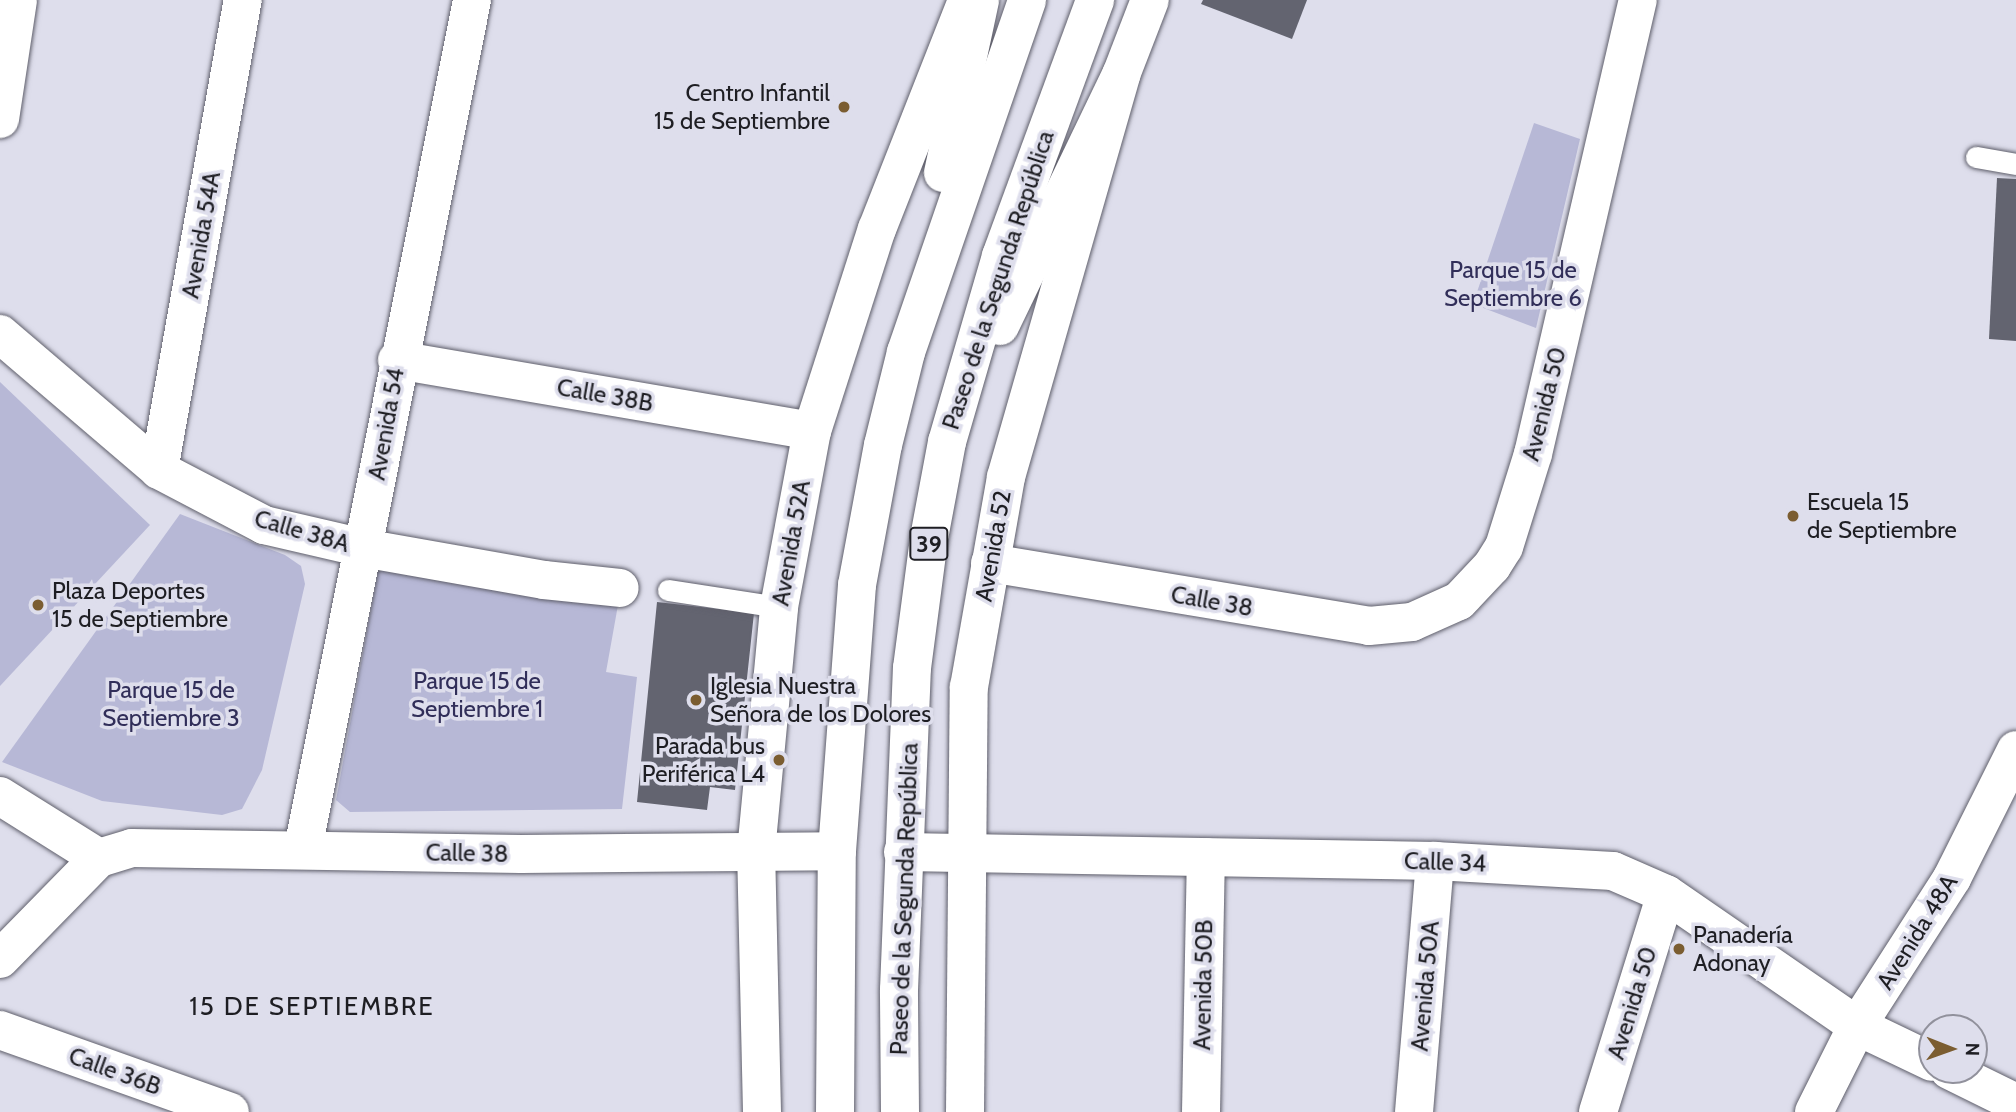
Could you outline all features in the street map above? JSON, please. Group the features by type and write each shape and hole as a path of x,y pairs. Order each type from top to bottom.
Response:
{"main road":[{"path":"0,119 18,0"},
{"name":"Avenida 54A","path":"159,471 243,0"},
{"name":"Avenida 54","path":"303,849 363,548 397,360 472,0"},
{"name":"Avenida 52A","path":"762,1112 756,852 779,607 812,431 877,229 967,0"},
{"path":"835,1112 837,851 858,586 980,0"},
{"path":"906,352 1027,0"},
{"name":"Paseo de la Segunda República","path":"900,1112 903,852 912,668 947,442 1001,256 1095,0"},
{"name":"Avenida 52","path":"965,1112 964,853 968,687 1006,477 1121,75 1150,0"},
{"name":"Avenida 50","path":"1434,614 1477,584 1504,547 1533,454 1638,0"},
{"path":"947,442 1121,75"},
{"name":"Calle 38A","path":"0,334 159,471 264,525 363,548 544,580 620,588"},
{"name":"Calle 38B","path":"397,360 812,431"},
{"name":"Calle 38","path":"990,563 1369,626 1412,622 1434,614"},
{"name":"Avenida 48A","path":"1814,1112 1857,1026 1952,878 2016,750"},
{"path":"0,796 99,858 0,959"},
{"name":"Calle 38","path":"99,858 132,848 521,854 837,851"},
{"name":"Calle 34","path":"903,852 1435,861 1604,869 1666,894 1857,1026 1918,1055"},
{"name":"Avenida 50B","path":"1201,1112 1206,857"},
{"name":"Avenida 50A","path":"1414,1112 1435,861"},
{"name":"Avenida 50","path":"1598,1112 1666,894"},
{"name":"Calle 36B","path":"0,1030 185,1105 230,1112"},
{"path":"1977,1084 2016,1103"}],"lane":[{"path":"1976,158 2016,164"},
{"path":"668,590 779,607"}],"green space":[{"name":"Parque 15 de Septiembre 6","path":"1534,123 1580,139 1536,328 1473,304"},
{"name":"Plaza Deportes 15 de Septiembre","path":"0,382 150,525 0,686"},
{"name":"Parque 15 de Septiembre 3","path":"180,514 285,555 301,566 305,584 262,770 242,809 222,815 102,801 2,762"},
{"name":"Parque 15 de Septiembre 1","path":"380,560 618,605 606,672 637,677 622,809 350,812 336,800"}],"building":[{"path":"1203,0 1307,0 1292,39 1201,4"},
{"path":"1997,178 2016,179 2016,341 1989,339"},
{"name":"Iglesia Nuestra Señora de los Dolores","path":"657,602 754,613 735,790 710,787 707,810 637,802"}],"place":[{"name":"Centro Infantil 15 de Septiembre","path":"844,107"},
{"name":"Escuela 15 de Septiembre","path":"1793,516"},
{"name":"Plaza Deportes 15 de Septiembre","path":"38,605"},
{"name":"Iglesia Nuestra Señora de los Dolores","path":"696,700"},
{"name":"Parada bus Periférica L4","path":"779,760"},
{"name":"Panadería Adonay","path":"1679,949"}],"district":[{"name":"15 DE SEPTIEMBRE","path":"312,1007"}]}
